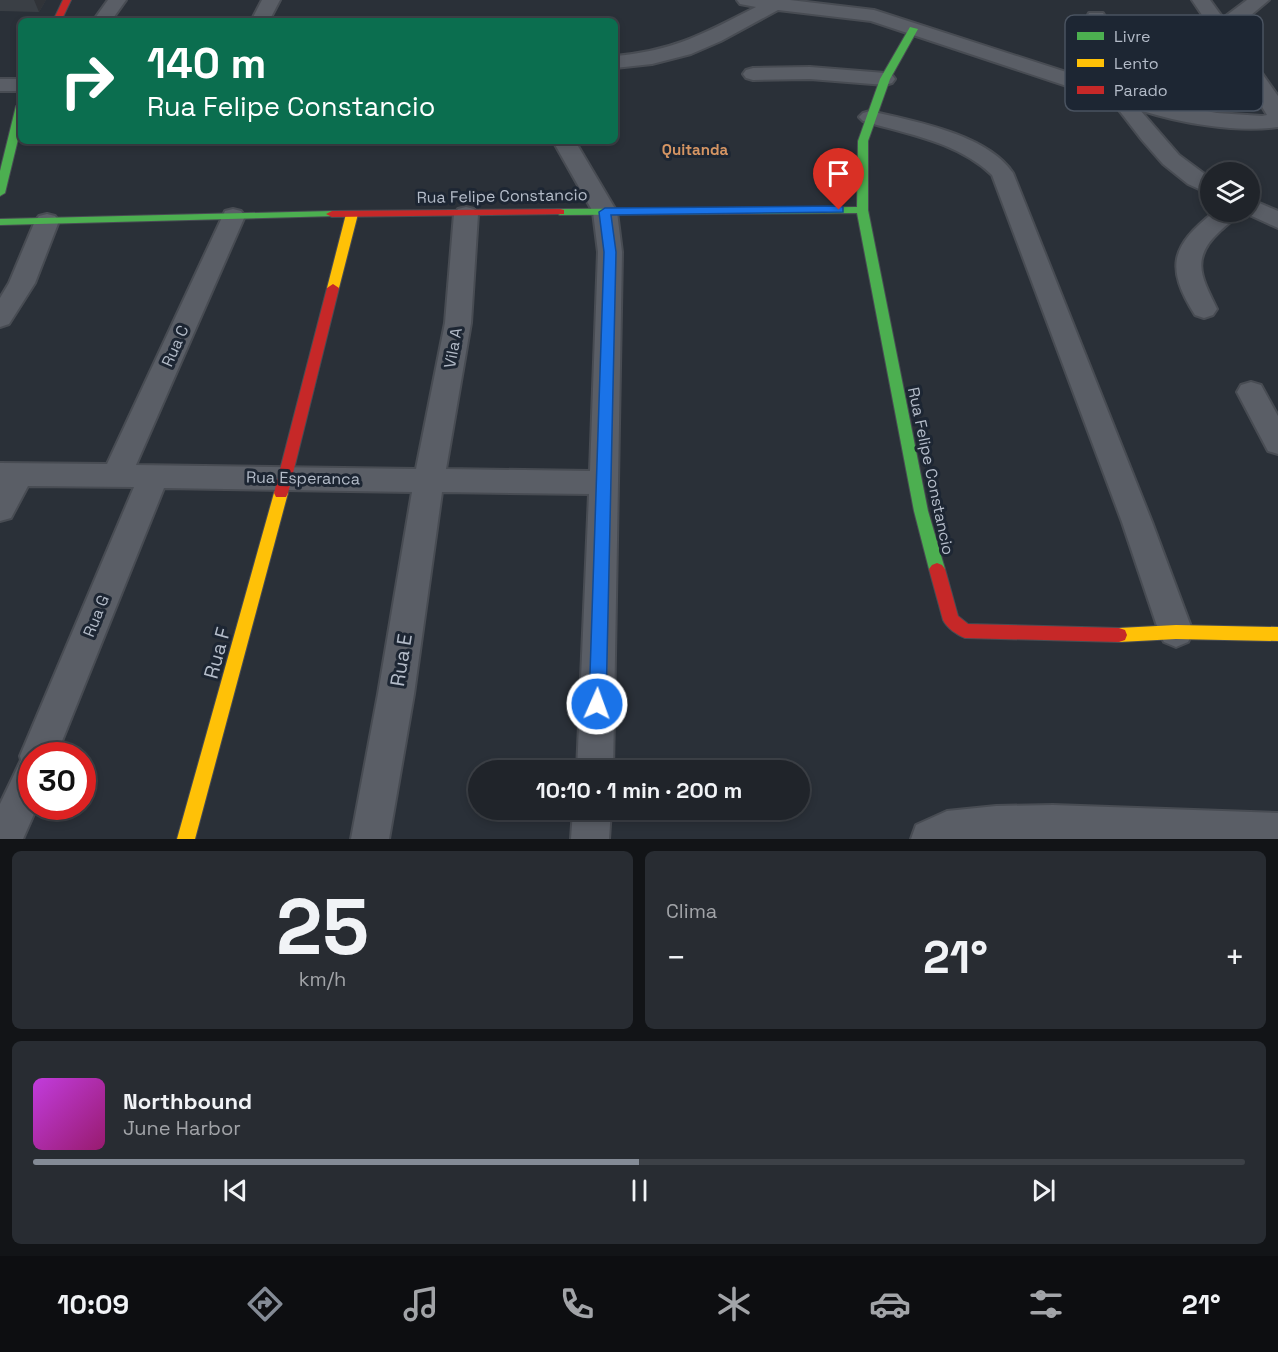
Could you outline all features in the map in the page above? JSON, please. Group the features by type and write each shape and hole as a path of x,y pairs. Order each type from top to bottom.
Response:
{"street":[{"path":"59,18 68,0"},
{"path":"104,18 117,0"},
{"path":"262,18 271,0"},
{"path":"746,0 777,2 874,16 1065,79"},
{"path":"1201,0 1212,15"},
{"path":"1238,15 1260,0"},
{"path":"618,62 641,61 676,53 708,42 777,2"},
{"path":"862,210 863,141 885,79 913,29"},
{"path":"753,74 810,73 885,79"},
{"path":"0,85 18,86"},
{"path":"1169,111 1250,122 1277,118 1263,94"},
{"path":"1131,111 1167,157 1200,181"},
{"path":"870,117 949,141 984,155 1002,173 1137,522 1176,632 1278,634"},
{"path":"0,193 18,118"},
{"path":"566,144 605,212 610,252 595,760"},
{"name":"Rua Felipe Constancio","path":"0,222 352,214 862,210 921,511 951,620 965,631 987,633 1112,635 1176,632"},
{"path":"1260,211 1278,221"},
{"name":"Rua F","path":"186,839 285,478 352,214"},
{"name":"Vila A","path":"429,480 458,323 466,214"},
{"name":"Rua C","path":"116,476 233,216"},
{"path":"0,318 22,283 47,221"},
{"path":"1204,309 1186,269 1188,252 1215,222"},
{"path":"1251,392 1278,442"},
{"path":"0,509 9,474"},
{"name":"Rua Esperanca","path":"9,474 605,483"},
{"name":"Rua G","path":"44,742 154,476"},
{"name":"Rua E","path":"370,839 396,694 429,480"},
{"path":"4,839 18,806"},
{"path":"590,839 591,820"},
{"path":"930,839 947,830 998,832 1053,824 1278,832"}],"traffic: fast":[{"path":"913,29 885,79 863,141 862,210 921,511 937,569"},
{"path":"0,193 18,118"},
{"path":"560,212 862,210"},
{"path":"0,222 332,214"}],"traffic: slow":[{"path":"333,288 352,214"},
{"path":"186,839 281,493"},
{"path":"1119,635 1176,632 1278,634"}],"traffic: jam":[{"path":"58,18 67,0"},
{"path":"332,214 560,212"},
{"path":"281,493 333,288"},
{"path":"937,569 951,620 965,631 1119,635"}],"district":[{"name":"Quitanda","path":"695,149"}],"route":[{"path":"597,704 610,252 605,212 839,210"}]}
